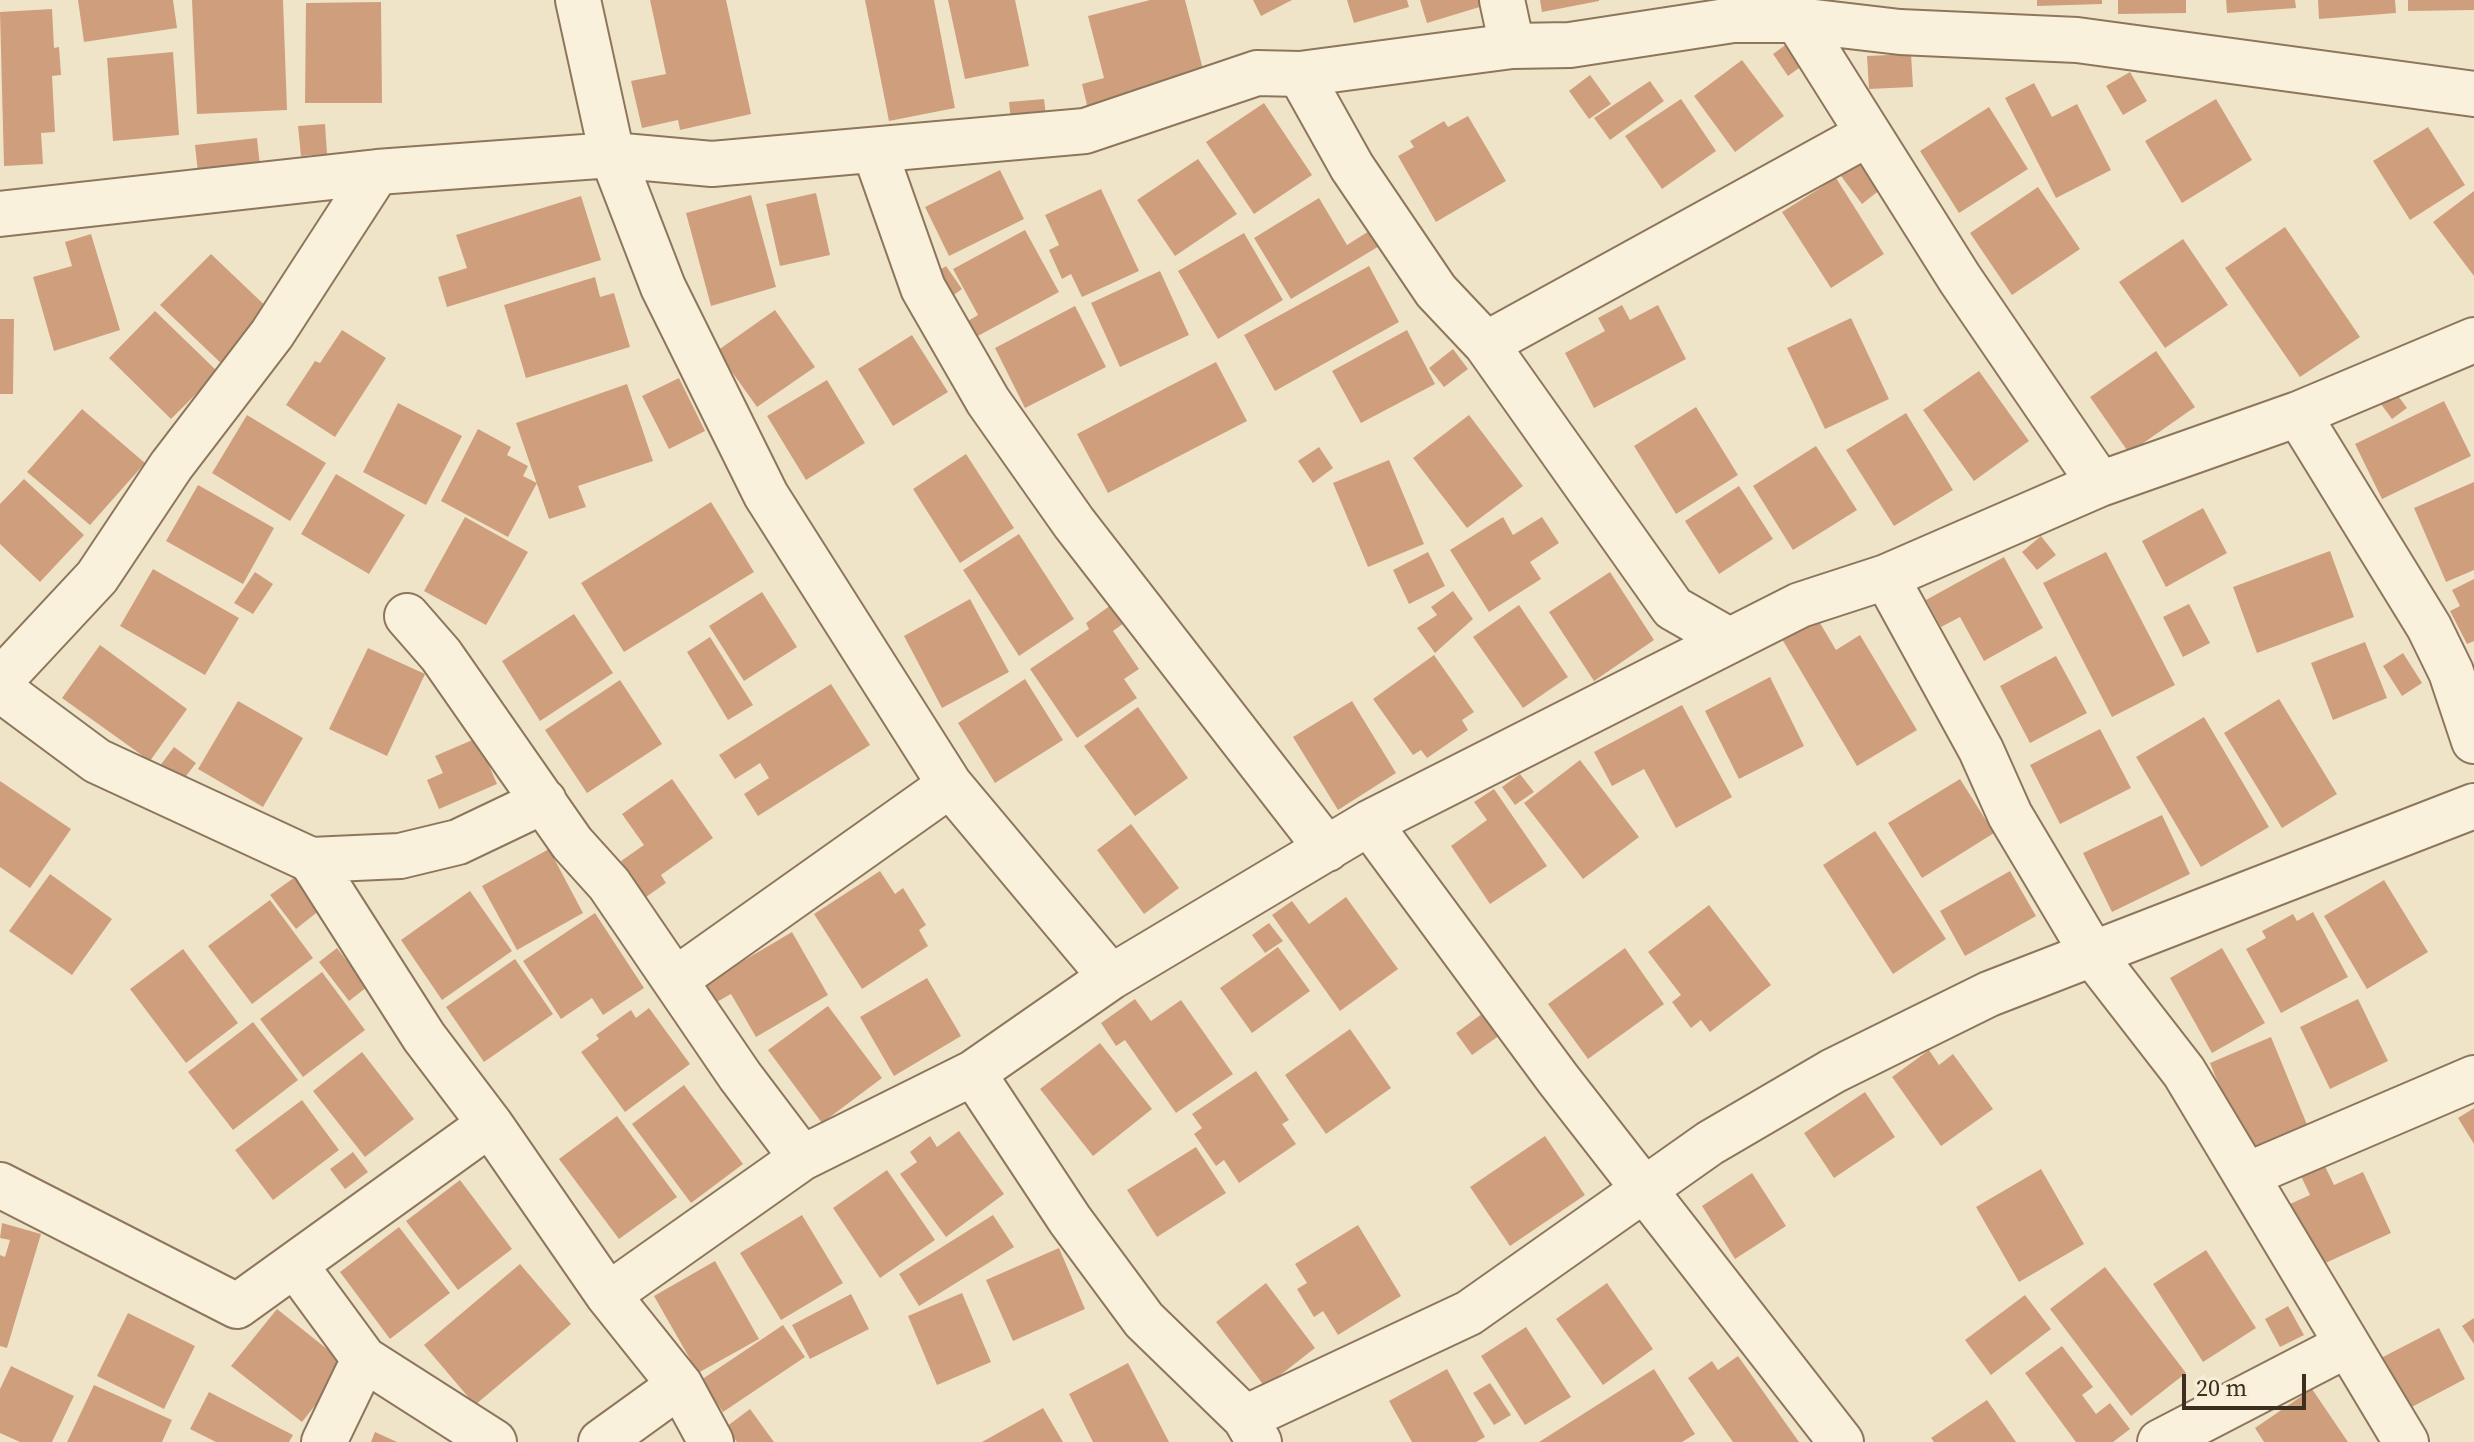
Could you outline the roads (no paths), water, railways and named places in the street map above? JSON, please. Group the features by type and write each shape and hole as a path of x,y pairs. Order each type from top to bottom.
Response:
{"street":[{"path":"578,0 612,155 663,287 766,495 950,785 1111,977"},
{"path":"1502,0 1512,46"},
{"path":"0,214 377,172 612,155 712,164 875,152 1085,131 1257,73 1300,74 1512,46 1570,45 1733,20 1797,20 1900,32 2077,40 2474,94"},
{"path":"1797,20 1960,279 2100,484"},
{"path":"1300,74 1352,167 1436,291 1486,344 1673,608 1729,640"},
{"path":"1486,344 1868,134"},
{"path":"875,152 923,288 988,401 1074,523 1327,849"},
{"path":"0,681 97,577 171,466 272,334 377,172"},
{"path":"608,1295 802,1158 973,1073 1111,977 1369,823 1800,605 1886,577 2100,484 2298,414 2474,340"},
{"path":"2298,414 2429,627 2451,672 2474,741"},
{"path":"1886,577 1981,750 2010,815 2094,956 2184,1072 2406,1442"},
{"path":"407,616 441,655 572,843 609,884 802,1158"},
{"path":"0,689 97,761 311,860 400,856 458,842 544,801"},
{"path":"675,980 950,785"},
{"path":"973,1073 1070,1220 1144,1320 1252,1430 1469,1313 1710,1143 1833,1071 1989,994 2094,956 2474,806"},
{"path":"1369,823 1645,1189 1841,1442"},
{"path":"311,860 424,1037 490,1124 608,1295 680,1385 711,1442"},
{"path":"2247,1175 2474,1078"},
{"path":"0,1185 237,1306 490,1124"},
{"path":"295,1265 364,1359 494,1442"},
{"path":"2160,1442 2347,1345"},
{"path":"324,1442 364,1359"},
{"path":"601,1442 680,1385"}]}
